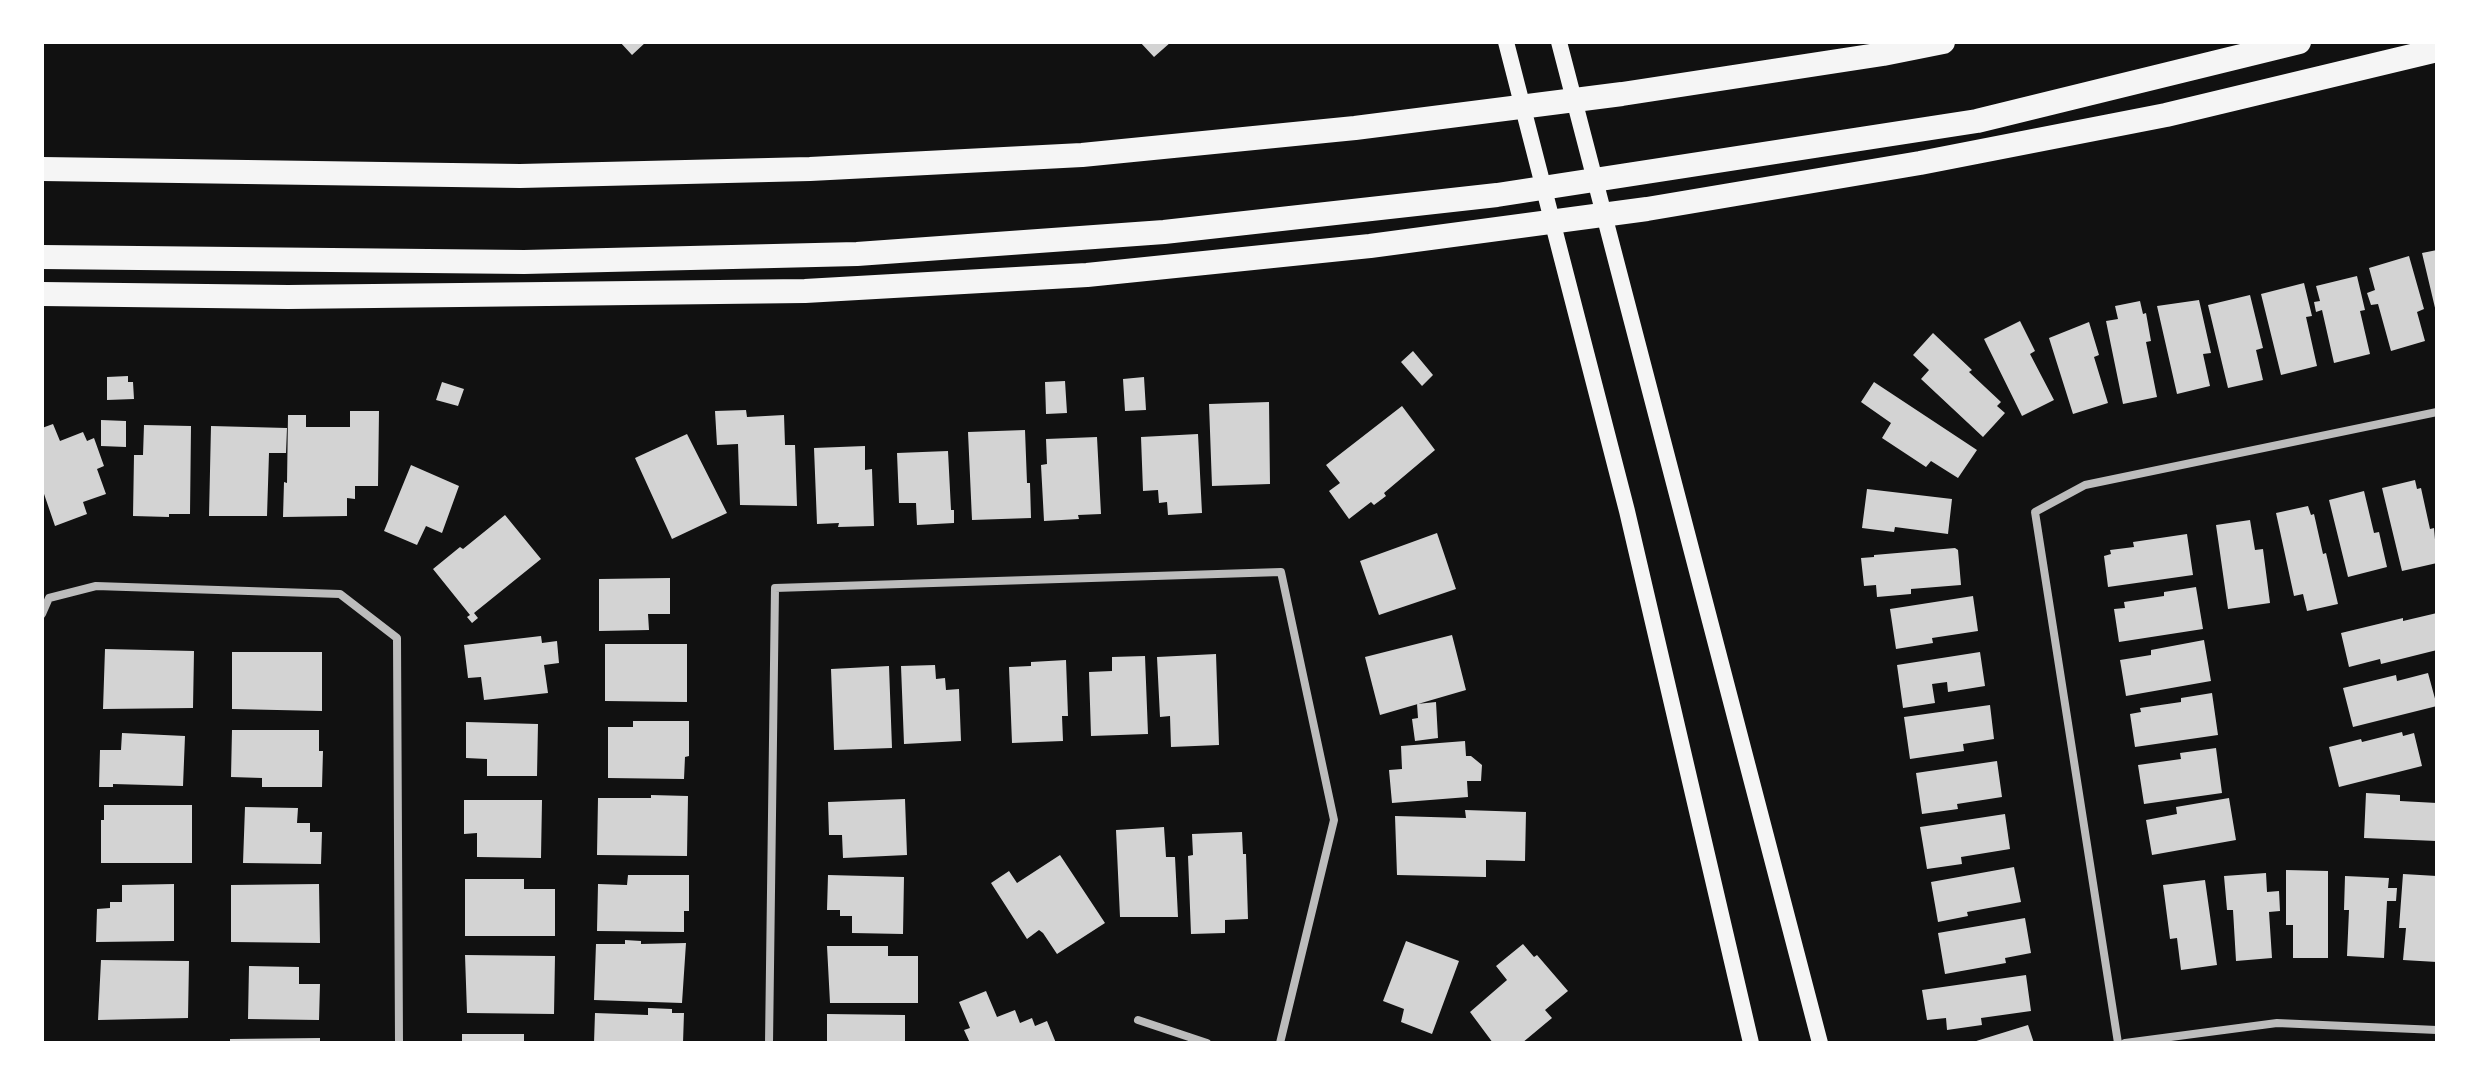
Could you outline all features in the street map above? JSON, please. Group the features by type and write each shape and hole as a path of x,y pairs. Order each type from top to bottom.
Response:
{"highway":[{"path":"42,169 520,176 810,169 1082,155 1355,128 1622,94 1943,42"},
{"path":"42,257 524,262 825,255 1164,232 1497,195 1977,121 2299,42"},
{"path":"42,294 288,297 805,291 1119,272 1370,246 1708,199 1920,163 2166,115 2437,50"}],"main road":[{"path":"1506,42 1581,325 1751,1043"},
{"path":"1559,42 1820,1043"}],"street":[{"path":"2118,1043 2035,512 2085,485 2437,412"},
{"path":"769,1043 775,588 1281,572 1334,820 1280,1043"},
{"path":"42,614 49,598 96,586 340,594 397,638 399,1043"},
{"path":"1138,1020 1207,1043"},
{"path":"2125,1043 2277,1023 2437,1030"}],"building":[{"path":"620,42 646,42 632,55"},
{"path":"1140,42 1171,42 1154,57"},
{"path":"2437,250 2437,312 2436,312 2422,253"},
{"path":"2409,256 2424,309 2417,312 2425,341 2391,351 2378,304 2371,305 2367,293 2375,290 2369,268"},
{"path":"2357,276 2365,310 2360,311 2370,354 2334,363 2322,310 2316,312 2314,302 2320,301 2316,286"},
{"path":"2304,283 2312,316 2306,317 2317,366 2281,375 2261,294"},
{"path":"2250,295 2263,348 2256,350 2263,380 2228,388 2208,305"},
{"path":"2199,300 2211,353 2203,354 2210,386 2177,394 2157,306"},
{"path":"2140,301 2143,314 2146,313 2151,341 2146,342 2157,397 2123,404 2106,321 2118,319 2115,306"},
{"path":"2020,321 2035,351 2030,354 2054,400 2022,416 1984,339"},
{"path":"2089,322 2099,355 2094,357 2108,403 2073,414 2049,338"},
{"path":"1933,333 2001,402 1997,406 2005,413 1983,437 1921,379 1929,370 1913,355"},
{"path":"1413,351 1433,375 1422,386 1401,362"},
{"path":"128,376 128,382 133,382 134,399 107,400 107,377"},
{"path":"1144,377 1146,410 1125,411 1123,379"},
{"path":"1065,381 1067,413 1046,414 1045,382"},
{"path":"442,382 464,389 458,406 436,400"},
{"path":"1874,382 1977,450 1958,478 1931,461 1926,467 1882,438 1891,423 1861,402"},
{"path":"1269,402 1270,484 1212,486 1209,404"},
{"path":"1402,406 1435,450 1384,493 1386,496 1374,505 1371,502 1349,519 1329,491 1340,483 1326,465"},
{"path":"746,410 747,417 784,415 785,445 795,445 797,506 740,505 738,444 717,445 715,411"},
{"path":"350,411 379,411 378,486 355,486 355,499 347,498 347,516 283,517 288,415 306,415 306,427 350,427"},
{"path":"101,420 126,421 126,447 101,446"},
{"path":"53,424 60,441 83,432 87,441 94,438 104,466 97,469 106,494 83,502 87,514 55,526 42,488 42,428"},
{"path":"144,425 191,426 190,514 133,516 134,455 143,455"},
{"path":"211,426 287,428 286,453 269,453 267,516 209,516"},
{"path":"1025,430 1031,518 972,520 968,432"},
{"path":"687,434 727,513 672,539 635,458"},
{"path":"1198,434 1202,513 1168,515 1167,502 1159,503 1158,490 1143,491 1141,437"},
{"path":"1097,437 1101,514 1044,521 1041,465 1047,464 1046,439"},
{"path":"865,446 865,470 872,469 874,526 817,524 814,448"},
{"path":"948,451 954,523 917,525 916,503 899,503 897,453"},
{"path":"411,465 459,486 442,533 426,526 417,545 384,531"},
{"path":"2415,480 2417,489 2421,488 2430,529 2434,528 2437,563 2402,571 2382,488"},
{"path":"1867,489 1952,499 1948,534 1895,527 1894,532 1862,528"},
{"path":"2364,491 2374,533 2379,532 2387,567 2348,577 2329,500"},
{"path":"2308,506 2311,515 2314,514 2323,554 2326,553 2338,604 2307,611 2303,594 2294,596 2276,513"},
{"path":"505,515 541,559 474,613 478,618 472,623 467,617 470,615 433,569"},
{"path":"2250,520 2255,550 2263,549 2270,603 2228,609 2216,525"},
{"path":"1437,533 1456,589 1379,615 1360,561"},
{"path":"2187,534 2193,575 2108,587 2104,556 2111,554 2110,550 2134,547 2133,542"},
{"path":"1958,550 1961,585 1911,589 1911,594 1877,597 1876,585 1864,586 1861,558"},
{"path":"670,578 670,614 648,614 649,630 599,631 599,579"},
{"path":"2196,587 2203,629 2119,642 2114,609 2125,608 2124,602"},
{"path":"1973,596 1978,631 1932,638 1933,643 1896,649 1890,609"},
{"path":"2437,613 2437,650 2381,664 2380,659 2349,667 2341,633"},
{"path":"1452,635 1466,690 1380,715 1365,657"},
{"path":"541,636 542,643 557,641 559,663 544,665 548,693 484,700 481,677 468,678 464,645"},
{"path":"2204,640 2211,681 2126,696 2120,660 2151,655 2151,650"},
{"path":"605,644 687,644 687,702 605,701"},
{"path":"105,649 194,651 193,708 103,709"},
{"path":"232,652 322,652 322,711 232,709"},
{"path":"1980,652 1985,686 1948,692 1947,682 1932,684 1935,703 1903,708 1897,665"},
{"path":"1216,654 1219,745 1171,747 1170,716 1160,717 1157,657"},
{"path":"1145,656 1148,734 1091,736 1089,672 1112,671 1112,657"},
{"path":"1066,660 1068,716 1062,716 1063,741 1012,743 1009,667"},
{"path":"935,665 936,679 945,678 946,690 959,689 961,741 904,744 901,666"},
{"path":"889,666 892,748 834,750 831,669"},
{"path":"2428,673 2437,706 2353,727 2343,688 2396,675 2397,681"},
{"path":"2212,693 2218,735 2135,747 2130,714 2141,712 2140,708 2181,702 2181,698"},
{"path":"1436,702 1438,738 1415,741 1412,719 1418,718 1417,704"},
{"path":"1990,705 1994,739 1963,744 1964,751 1910,759 1904,717"},
{"path":"633,721 689,721 689,756 685,757 684,779 608,778 608,727 633,727"},
{"path":"466,722 538,724 537,776 487,776 487,759 466,758"},
{"path":"232,730 319,730 319,751 323,751 322,787 262,787 262,778 231,777"},
{"path":"2402,732 2403,736 2414,733 2422,766 2339,787 2329,747"},
{"path":"122,733 185,736 183,786 113,784 113,787 99,787 100,750 121,750"},
{"path":"1465,741 1466,756 1471,756 1482,765 1481,781 1467,781 1468,797 1392,803 1389,770 1402,769 1401,746"},
{"path":"2216,748 2222,793 2144,804 2138,765 2181,759 2180,753"},
{"path":"1997,761 2002,797 1957,804 1958,809 1922,814 1916,773"},
{"path":"2366,793 2400,795 2400,801 2437,803 2437,841 2364,838"},
{"path":"651,795 688,796 687,856 597,855 598,798 651,798"},
{"path":"2229,798 2236,840 2152,855 2146,820 2177,814 2176,807"},
{"path":"905,799 907,855 843,858 842,835 829,835 828,802"},
{"path":"464,800 542,800 541,858 477,857 477,833 464,834"},
{"path":"104,805 192,805 192,863 101,863"},
{"path":"245,807 298,808 297,823 310,823 310,832 322,832 321,864 243,863"},
{"path":"1465,810 1526,812 1525,861 1486,860 1486,877 1397,875 1395,816 1466,818"},
{"path":"2005,814 2010,849 1961,857 1962,864 1927,869 1920,827"},
{"path":"1164,827 1166,857 1175,857 1178,917 1120,917 1116,830"},
{"path":"1242,832 1243,854 1246,854 1248,919 1225,920 1225,933 1191,934 1188,856 1193,855 1192,834"},
{"path":"1060,855 1105,923 1057,954 1039,930 1027,939 991,883 1009,871 1017,883"},
{"path":"2014,867 2021,902 1967,912 1968,916 1938,922 1931,882"},
{"path":"2286,870 2328,871 2328,958 2293,958 2293,925 2286,925"},
{"path":"2266,873 2267,892 2279,891 2280,911 2269,912 2272,958 2236,961 2233,910 2227,910 2224,876"},
{"path":"2403,874 2437,876 2437,962 2403,960 2406,928 2399,928"},
{"path":"628,875 689,875 689,911 684,911 684,932 597,931 598,884 627,885"},
{"path":"828,875 904,877 903,934 852,933 852,916 840,916 840,910 827,910"},
{"path":"2345,876 2389,878 2388,888 2397,888 2396,901 2387,901 2384,958 2347,956 2349,910 2344,910"},
{"path":"465,879 524,879 524,889 555,889 555,936 465,936"},
{"path":"2205,880 2217,965 2181,970 2177,938 2170,939 2163,885"},
{"path":"174,884 174,941 96,942 97,909 110,908 110,902 122,902 122,885"},
{"path":"319,884 320,943 231,942 231,885"},
{"path":"2025,918 2031,953 2005,958 2006,963 1945,974 1938,933"},
{"path":"625,940 641,941 641,944 686,943 682,1003 594,1000 596,944 625,944"},
{"path":"1406,941 1459,961 1432,1034 1401,1022 1404,1009 1383,1001"},
{"path":"1523,944 1534,957 1537,955 1568,991 1545,1010 1552,1018 1522,1043 1493,1043 1470,1012 1507,980 1496,966"},
{"path":"827,946 888,946 888,956 918,956 918,1003 830,1003"},
{"path":"465,955 555,956 554,1014 467,1013"},
{"path":"101,960 189,961 188,1018 98,1020"},
{"path":"249,966 299,967 299,984 320,984 319,1020 248,1019"},
{"path":"2026,975 2031,1011 1981,1018 1982,1025 1947,1030 1946,1018 1927,1020 1922,990"},
{"path":"986,991 997,1017 1015,1010 1020,1023 1032,1018 1035,1026 1047,1021 1056,1043 970,1043 964,1030 970,1028 959,1002"},
{"path":"648,1008 684,1013 683,1043 594,1043 595,1013 648,1015"},
{"path":"827,1014 905,1015 905,1043 827,1043"},
{"path":"2028,1025 2034,1043 1973,1043 1973,1042"},
{"path":"462,1034 524,1034 524,1043 462,1043"},
{"path":"320,1038 320,1043 230,1043 230,1039"}]}
